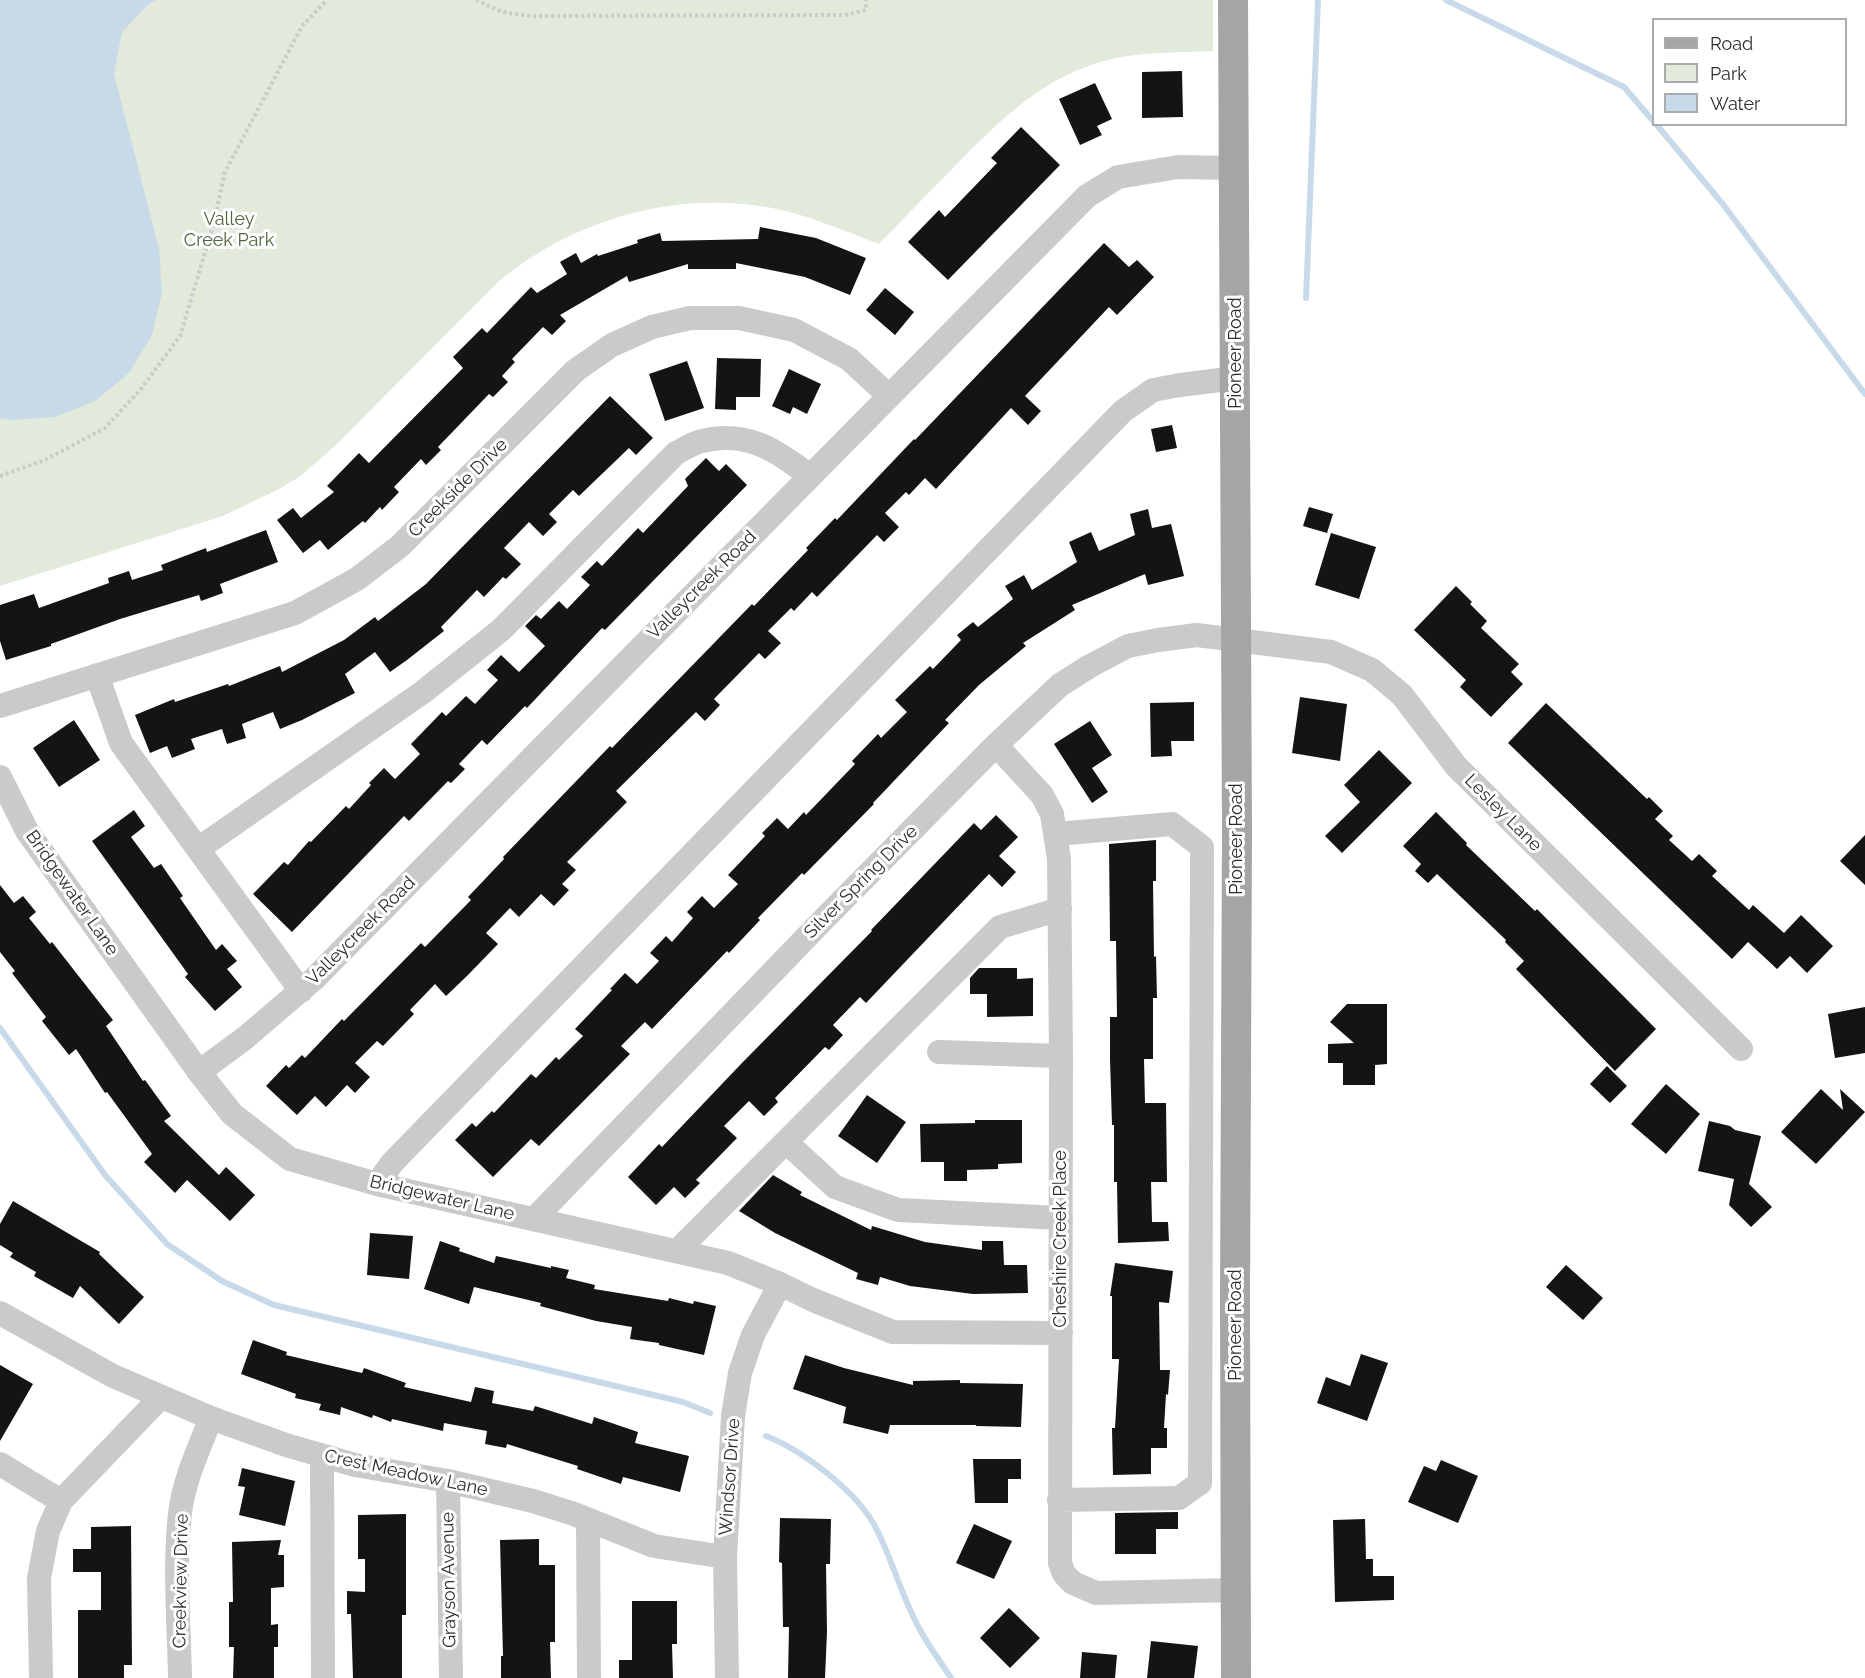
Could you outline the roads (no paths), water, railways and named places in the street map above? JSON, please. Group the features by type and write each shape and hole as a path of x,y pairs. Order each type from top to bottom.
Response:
{"main road":[{"name":"Pioneer Road","path":"1233,0 1237,641 1236,1678"}],"street":[{"name":"Valleycreek Road","path":"199,1072 245,1038 301,991 1087,196 1118,177 1178,167 1235,168"},
{"name":"Creekside Drive","path":"0,706 295,613 357,579 400,546 576,370 612,345 652,327 690,318 739,318 794,330 849,359 889,396"},
{"path":"377,1185 392,1163 1123,411 1153,390 1236,378"},
{"path":"198,849 423,692 501,630 676,453 701,441 723,438 749,440 778,452 810,476"},
{"name":"Silver Spring Drive","path":"534,1219 996,745 1060,685 1128,646 1197,635 1237,641"},
{"name":"Lesley Lane","path":"1237,641 1331,652 1372,670 1402,695 1456,766 1741,1049"},
{"path":"97,675 121,743 301,991"},
{"name":"Cheshire Creek Place","path":"996,745 1042,795 1052,814 1059,859 1060,1563 1064,1574 1073,1583 1096,1593 1237,1590"},
{"name":"Bridgewater Lane","path":"0,777 27,831 199,1072 232,1114 290,1159 377,1185 728,1263 893,1332 1061,1333"},
{"path":"1056,834 1172,824 1202,848 1200,1484 1179,1498 1059,1500"},
{"path":"677,1251 1000,927 1060,909"},
{"path":"939,1052 1061,1056"},
{"path":"786,1142 835,1187 898,1210 1061,1218"},
{"name":"Windsor Drive","path":"727,1678 725,1557 734,1416 740,1373 753,1335 780,1284"},
{"name":"Crest Meadow Lane","path":"0,1313 113,1376 211,1418 322,1457 398,1474 448,1481 533,1501 654,1546 725,1557"},
{"path":"41,1678 39,1578 48,1531 61,1501 161,1397"},
{"name":"Creekview Drive","path":"180,1678 178,1563 180,1512 191,1469 211,1418"},
{"path":"322,1457 323,1678"},
{"path":"0,1464 61,1501"},
{"name":"Grayson Avenue","path":"448,1481 451,1678"},
{"path":"588,1520 589,1678"}],"water":[{"path":"0,0 156,0 149,4 122,32 114,74 159,249 162,293 152,335 129,373 95,401 55,417 11,420 0,418"}],"waterway":[{"path":"1306,298 1318,0"},
{"path":"1446,0 1624,87 1652,120"},
{"path":"1658,126 1722,203 1865,394"},
{"path":"0,1028 105,1175 167,1244 222,1281 274,1305 683,1402 710,1413"},
{"path":"766,1436 797,1452 829,1475 869,1516 883,1542 913,1616 926,1641 951,1678"}],"park label":[{"name":"Valley Creek Park","path":"229,230"}]}
